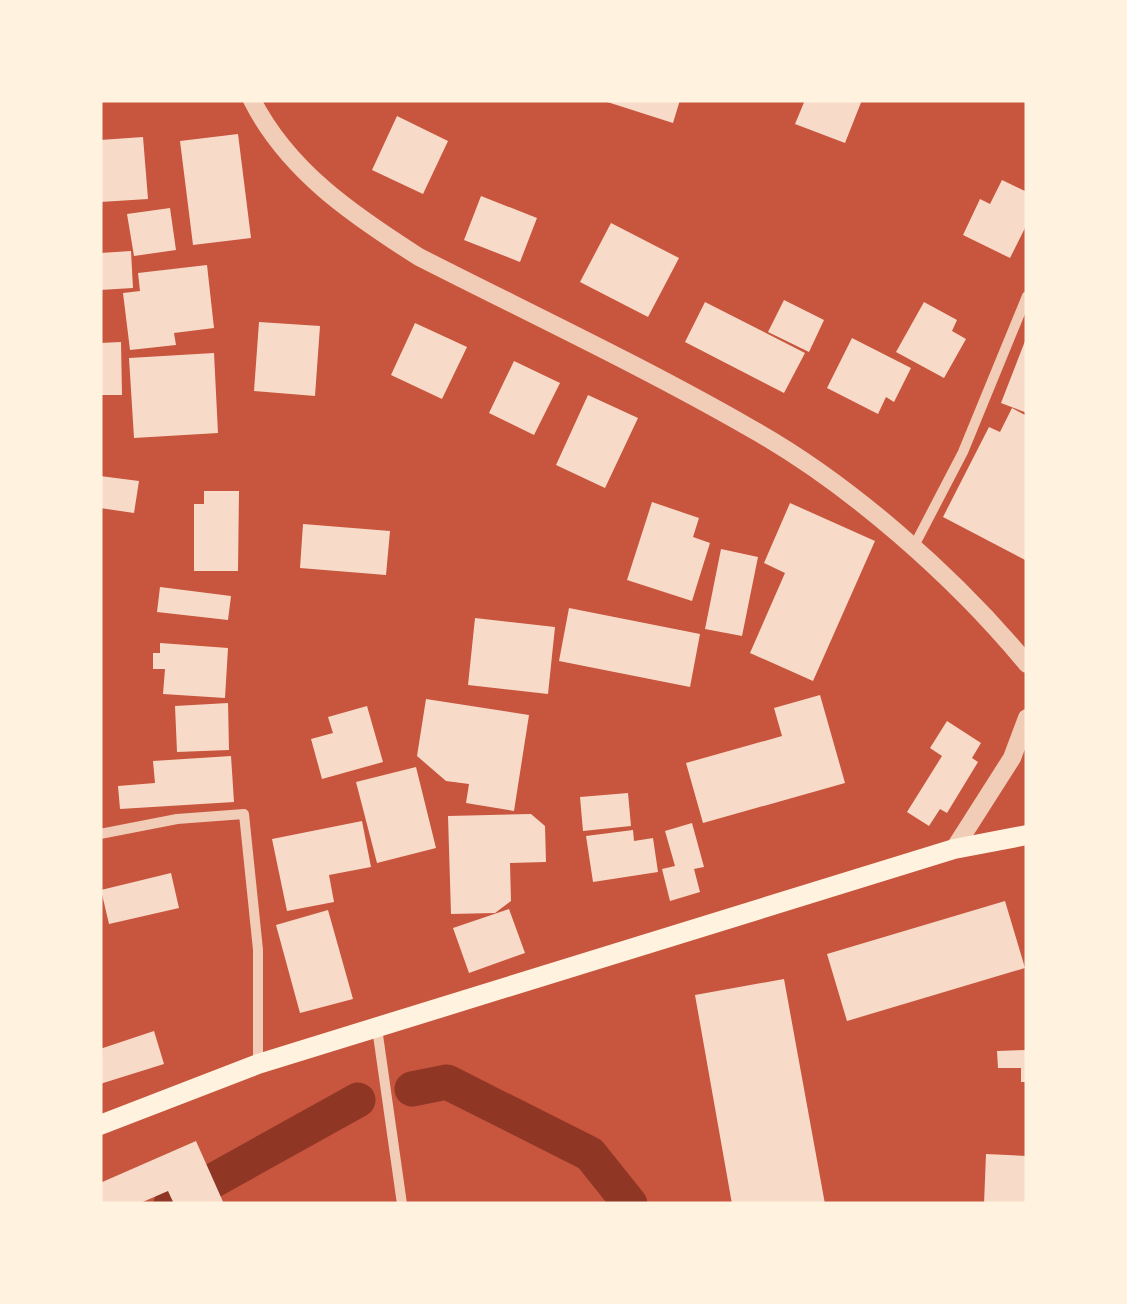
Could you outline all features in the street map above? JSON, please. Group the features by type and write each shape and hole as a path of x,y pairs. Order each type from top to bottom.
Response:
{"main road":[{"path":"100,1125 258,1064 954,849 1027,835"}],"street":[{"path":"252,100 294,160 325,192 368,225 418,257 751,428 838,486 913,549 996,627 1027,664"},
{"path":"913,549 963,452 1027,296"},
{"path":"954,849 1012,758 1027,718"},
{"path":"100,834 177,819 244,814 258,950 258,1064"},
{"path":"378,1028 402,1204"}],"building":[{"path":"601,100 680,100 673,123"},
{"path":"805,100 862,100 845,143 795,124"},
{"path":"397,116 448,141 423,194 372,170"},
{"path":"238,134 251,238 193,245 180,141"},
{"path":"143,137 148,199 100,202 100,140"},
{"path":"1002,180 1027,192 1027,224 1010,258 963,235 980,199 990,204"},
{"path":"481,196 537,218 520,262 464,240"},
{"path":"170,208 176,250 134,256 127,214"},
{"path":"611,223 679,258 648,317 580,282"},
{"path":"131,251 133,288 100,290 100,253"},
{"path":"207,265 214,328 174,333 176,345 130,350 123,293 140,291 138,273"},
{"path":"784,300 824,320 809,352 768,332"},
{"path":"705,302 805,353 784,393 685,342"},
{"path":"924,302 957,320 952,331 966,339 944,378 896,352"},
{"path":"259,322 320,326 315,396 254,391"},
{"path":"415,323 467,347 442,399 391,375"},
{"path":"1027,336 1027,413 1001,403"},
{"path":"852,338 911,368 894,402 886,397 878,414 827,388"},
{"path":"121,342 122,395 100,395 100,343"},
{"path":"214,353 218,433 134,438 129,358"},
{"path":"514,361 560,383 534,435 489,413"},
{"path":"588,395 638,418 605,488 556,465"},
{"path":"1012,408 1027,416 1027,561 943,517 989,427 1000,432"},
{"path":"100,476 139,481 134,513 100,508"},
{"path":"204,491 239,491 238,571 194,571 194,504 204,504"},
{"path":"652,502 699,518 693,537 710,543 692,601 627,580"},
{"path":"790,503 875,541 813,681 750,653 785,573 764,563"},
{"path":"303,524 390,531 386,575 300,568"},
{"path":"721,549 758,557 742,636 705,629"},
{"path":"160,587 231,596 228,620 157,612"},
{"path":"569,608 700,634 690,687 559,661"},
{"path":"475,618 555,627 548,694 468,685"},
{"path":"160,643 228,648 225,698 163,694 165,669 153,669 153,653 160,653"},
{"path":"820,695 845,783 703,823 686,763 782,736 774,708"},
{"path":"426,699 529,715 514,811 466,803 469,784 446,781 417,756"},
{"path":"228,703 229,750 177,752 175,706"},
{"path":"367,706 383,762 322,779 311,739 333,733 328,717"},
{"path":"947,721 981,743 972,758 978,762 947,813 940,809 929,826 907,812 942,756 930,748"},
{"path":"231,756 234,802 120,809 118,786 155,783 153,761"},
{"path":"416,767 436,848 377,863 356,782"},
{"path":"628,793 631,826 583,831 580,797"},
{"path":"531,814 545,826 546,862 510,863 511,901 495,913 451,914 448,816"},
{"path":"362,821 371,867 329,875 334,902 287,911 272,839"},
{"path":"692,823 704,867 694,869 700,892 670,901 662,869 675,866 665,831"},
{"path":"633,830 634,841 653,838 658,872 593,882 586,836"},
{"path":"171,873 179,908 109,924 101,890"},
{"path":"1005,901 1025,968 847,1021 827,954"},
{"path":"509,909 525,953 469,973 453,928"},
{"path":"328,910 353,999 300,1013 276,925"},
{"path":"784,979 825,1204 732,1204 695,995"},
{"path":"154,1031 164,1064 100,1084 100,1049"},
{"path":"1027,1050 1027,1082 1021,1082 1021,1068 998,1068 997,1051"},
{"path":"196,1141 224,1204 174,1204 168,1191 138,1204 100,1204 100,1183"},
{"path":"986,1154 1027,1156 1027,1204 984,1204"}],"waterway":[{"path":"412,1089 447,1082 590,1154 630,1204"},
{"path":"171,1204 358,1100"}]}
